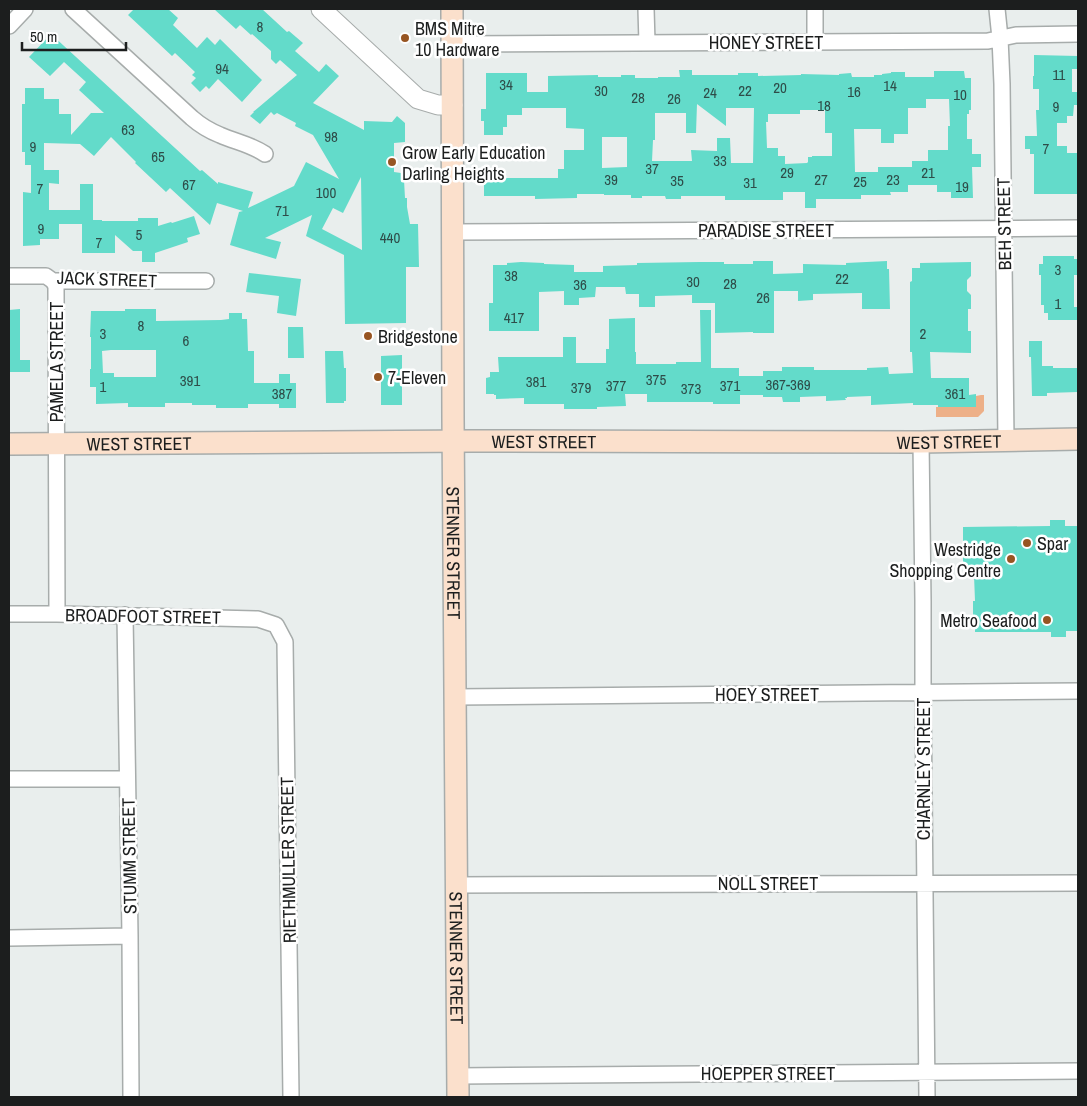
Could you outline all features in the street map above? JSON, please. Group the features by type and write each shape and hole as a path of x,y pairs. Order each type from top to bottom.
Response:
{"main road":[{"name":"STENNER STREET","path":"452,9 458,1097"},
{"name":"WEST STREET","path":"9,444 921,442 1078,439"}],"street":[{"path":"9,26 25,9"},
{"path":"73,9 196,121 214,132 248,144 265,154"},
{"path":"321,9 418,98 438,105 453,106"},
{"path":"646,9 646,43"},
{"path":"815,9 815,42"},
{"name":"BEH STREET","path":"997,9 1002,84 1006,440"},
{"name":"HONEY STREET","path":"452,44 988,41 1016,34 1078,34"},
{"name":"PARADISE STREET","path":"453,232 1078,228"},
{"name":"JACK STREET","path":"9,276 46,276 53,281 206,281"},
{"name":"PAMELA STREET","path":"53,281 56,286 57,614"},
{"name":"CHARNLEY STREET","path":"921,442 927,1097"},
{"name":"BROADFOOT STREET","path":"9,614 258,619 276,625"},
{"name":"STUMM STREET","path":"125,615 132,1097"},
{"name":"RIETHMULLER STREET","path":"276,625 286,642 291,1097"},
{"name":"HOEY STREET","path":"455,697 1078,691"},
{"path":"9,779 127,780"},
{"name":"NOLL STREET","path":"457,885 1078,882"},
{"path":"9,938 130,936"},
{"name":"HOEPPER STREET","path":"458,1076 1078,1072"}],"shaded area":[{"path":"984,395 984,411 978,417 936,417 936,407 976,407 976,396"}],"building":[{"path":"134,9 168,9 178,18 173,25 197,48 207,37 215,45 220,39 262,80 242,102 218,79 209,89 206,86 200,92 191,83 196,78 192,75 195,72 175,53 172,56 128,15"},
{"path":"214,9 262,9 287,32 289,31 303,43 295,51 319,72 326,64 339,76 313,103 364,130 364,121 392,122 397,116 405,123 405,142 394,143 394,172 401,173 401,180 404,180 410,224 418,224 419,267 406,267 406,323 345,324 344,255 306,236 312,215 265,238 281,242 276,259 230,245 239,212 243,211 217,203 210,225 170,188 166,192 111,137 94,156 80,144 44,143 44,170 59,170 59,184 49,183 49,210 80,210 80,184 93,184 93,220 138,221 138,218 158,218 158,226 194,216 200,234 187,238 188,242 155,253 155,262 142,262 142,251 133,251 115,235 115,253 82,253 82,224 59,224 59,239 40,239 40,245 23,246 23,192 31,193 31,165 25,165 25,152 22,152 22,104 25,104 25,88 44,88 44,99 59,99 59,114 71,114 71,135 91,113 104,113 79,90 86,82 64,62 50,76 29,57 51,34 200,171 202,170 218,184 218,182 253,192 248,208 294,186 306,162 339,179 313,135 295,126 296,123 277,113 274,115 271,112 260,124 250,116 297,75 280,60 276,64 271,59 271,51 252,34 240,25 236,29","holes":["361,177 362,250 322,229 333,208 343,213"]},
{"path":"1034,55 1078,56 1078,69 1072,69 1072,92 1078,92 1078,105 1074,105 1073,116 1067,116 1067,123 1057,123 1057,146 1067,146 1067,153 1078,153 1078,194 1034,194 1034,154 1030,154 1030,149 1025,149 1025,136 1037,136 1036,110 1039,110 1039,89 1033,89"},
{"path":"679,70 692,70 692,75 758,73 758,76 839,75 851,73 852,77 874,77 874,75 891,72 905,72 905,77 934,77 934,71 964,71 965,78 971,78 971,110 967,114 967,139 972,139 972,154 981,154 981,167 972,167 973,198 951,198 951,192 937,192 937,185 908,185 908,192 890,192 891,195 861,195 861,199 816,199 816,208 805,208 805,192 783,192 783,200 725,200 725,196 681,196 681,199 666,199 665,196 631,198 631,195 604,194 577,194 577,198 535,199 535,196 484,196 484,178 558,178 558,169 564,169 564,150 584,150 584,129 566,128 566,108 522,108 522,115 507,115 507,127 503,127 503,135 484,135 484,121 481,121 481,109 486,109 486,73 527,73 527,92 548,92 548,76 598,75 598,77 621,77 621,75 635,75 635,78 680,77","holes":["926,99 949,99 950,126 948,126 948,150 928,150 928,161 912,161 912,167 878,167 878,172 855,172 854,129 881,129 881,143 894,143 894,134 908,134 908,108 926,108","697,104 726,126 726,108 754,108 753,163 731,163 730,138 717,138 717,151 691,150 692,161 652,161 653,140 655,140 655,113 686,113 686,133 696,133","800,110 825,110 825,133 832,133 832,156 812,156 808,157 807,163 785,164 785,156 778,156 778,148 767,148 766,122 768,122 768,114 800,114","602,137 627,137 627,167 602,168"]},
{"path":"1043,256 1074,256 1074,259 1078,259 1078,275 1074,275 1074,307 1078,307 1078,320 1048,320 1048,313 1044,313 1044,305 1041,305 1041,275 1039,275 1039,264 1043,264"},
{"path":"753,261 773,261 773,274 803,273 803,264 846,265 846,263 887,261 890,309 862,309 862,293 813,294 813,300 798,301 798,291 774,291 774,333 715,333 715,303 692,303 692,295 655,296 655,307 639,307 639,294 626,294 625,287 596,287 595,297 579,298 579,305 564,305 564,291 539,292 539,331 489,331 489,303 493,303 493,265 521,262 544,263 574,265 574,272 603,272 603,266 637,265 637,263 724,262 724,264 753,264"},
{"path":"971,262 971,276 967,280 967,291 971,295 971,309 968,309 968,331 971,331 971,353 930,352 931,378 969,378 969,395 976,394 976,407 938,407 938,405 913,405 913,403 871,405 871,396 847,397 845,398 846,400 826,401 826,396 800,397 800,402 783,402 782,397 740,395 740,404 647,402 647,394 625,394 626,406 597,407 597,409 564,409 564,404 524,404 524,398 496,399 494,394 486,394 486,378 490,377 490,372 499,372 498,357 563,357 563,337 576,337 576,363 606,363 606,349 609,349 609,319 635,318 636,364 701,362 700,310 711,310 711,368 739,368 739,376 763,376 763,371 782,371 782,367 814,367 814,370 867,370 867,368 888,367 889,374 913,373 912,352 910,352 910,282 912,281 912,268 920,268 920,263"},
{"path":"249,273 301,279 296,316 277,313 279,296 246,292"},
{"path":"20,309 20,360 30,360 30,372 9,372 9,310"},
{"path":"125,309 156,309 156,321 221,320 229,319 229,313 242,313 242,319 247,319 248,351 254,351 254,383 279,383 279,374 290,374 290,383 296,383 296,408 279,408 279,404 248,404 248,408 216,408 216,405 192,405 192,403 165,403 165,407 128,407 128,403 96,404 96,387 90,387 91,311 125,311","holes":["156,350 156,377 114,377 114,373 103,373 102,351"]},
{"path":"288,327 303,327 304,358 288,358"},
{"path":"1029,341 1042,341 1042,366 1078,368 1078,392 1047,393 1047,396 1032,396"},
{"path":"325,351 343,351 344,368 346,368 346,401 344,403 326,403"},
{"path":"402,355 402,405 381,405 381,356"},
{"path":"1050,520 1065,520 1065,526 1078,526 1078,631 1066,631 1066,637 1051,637 1051,632 975,632 975,623 973,624 973,601 975,601 974,575 963,576 963,527 1050,526"}],"place":[{"name":"BMS Mitre 10 Hardware","path":"405,38"},
{"name":"Grow Early Education Darling Heights","path":"392,162"},
{"name":"Bridgestone","path":"368,336"},
{"name":"7-Eleven","path":"378,377"},
{"name":"Spar","path":"1027,543"},
{"name":"Westridge Shopping Centre","path":"1011,559"},
{"name":"Metro Seafood","path":"1047,620"}]}
